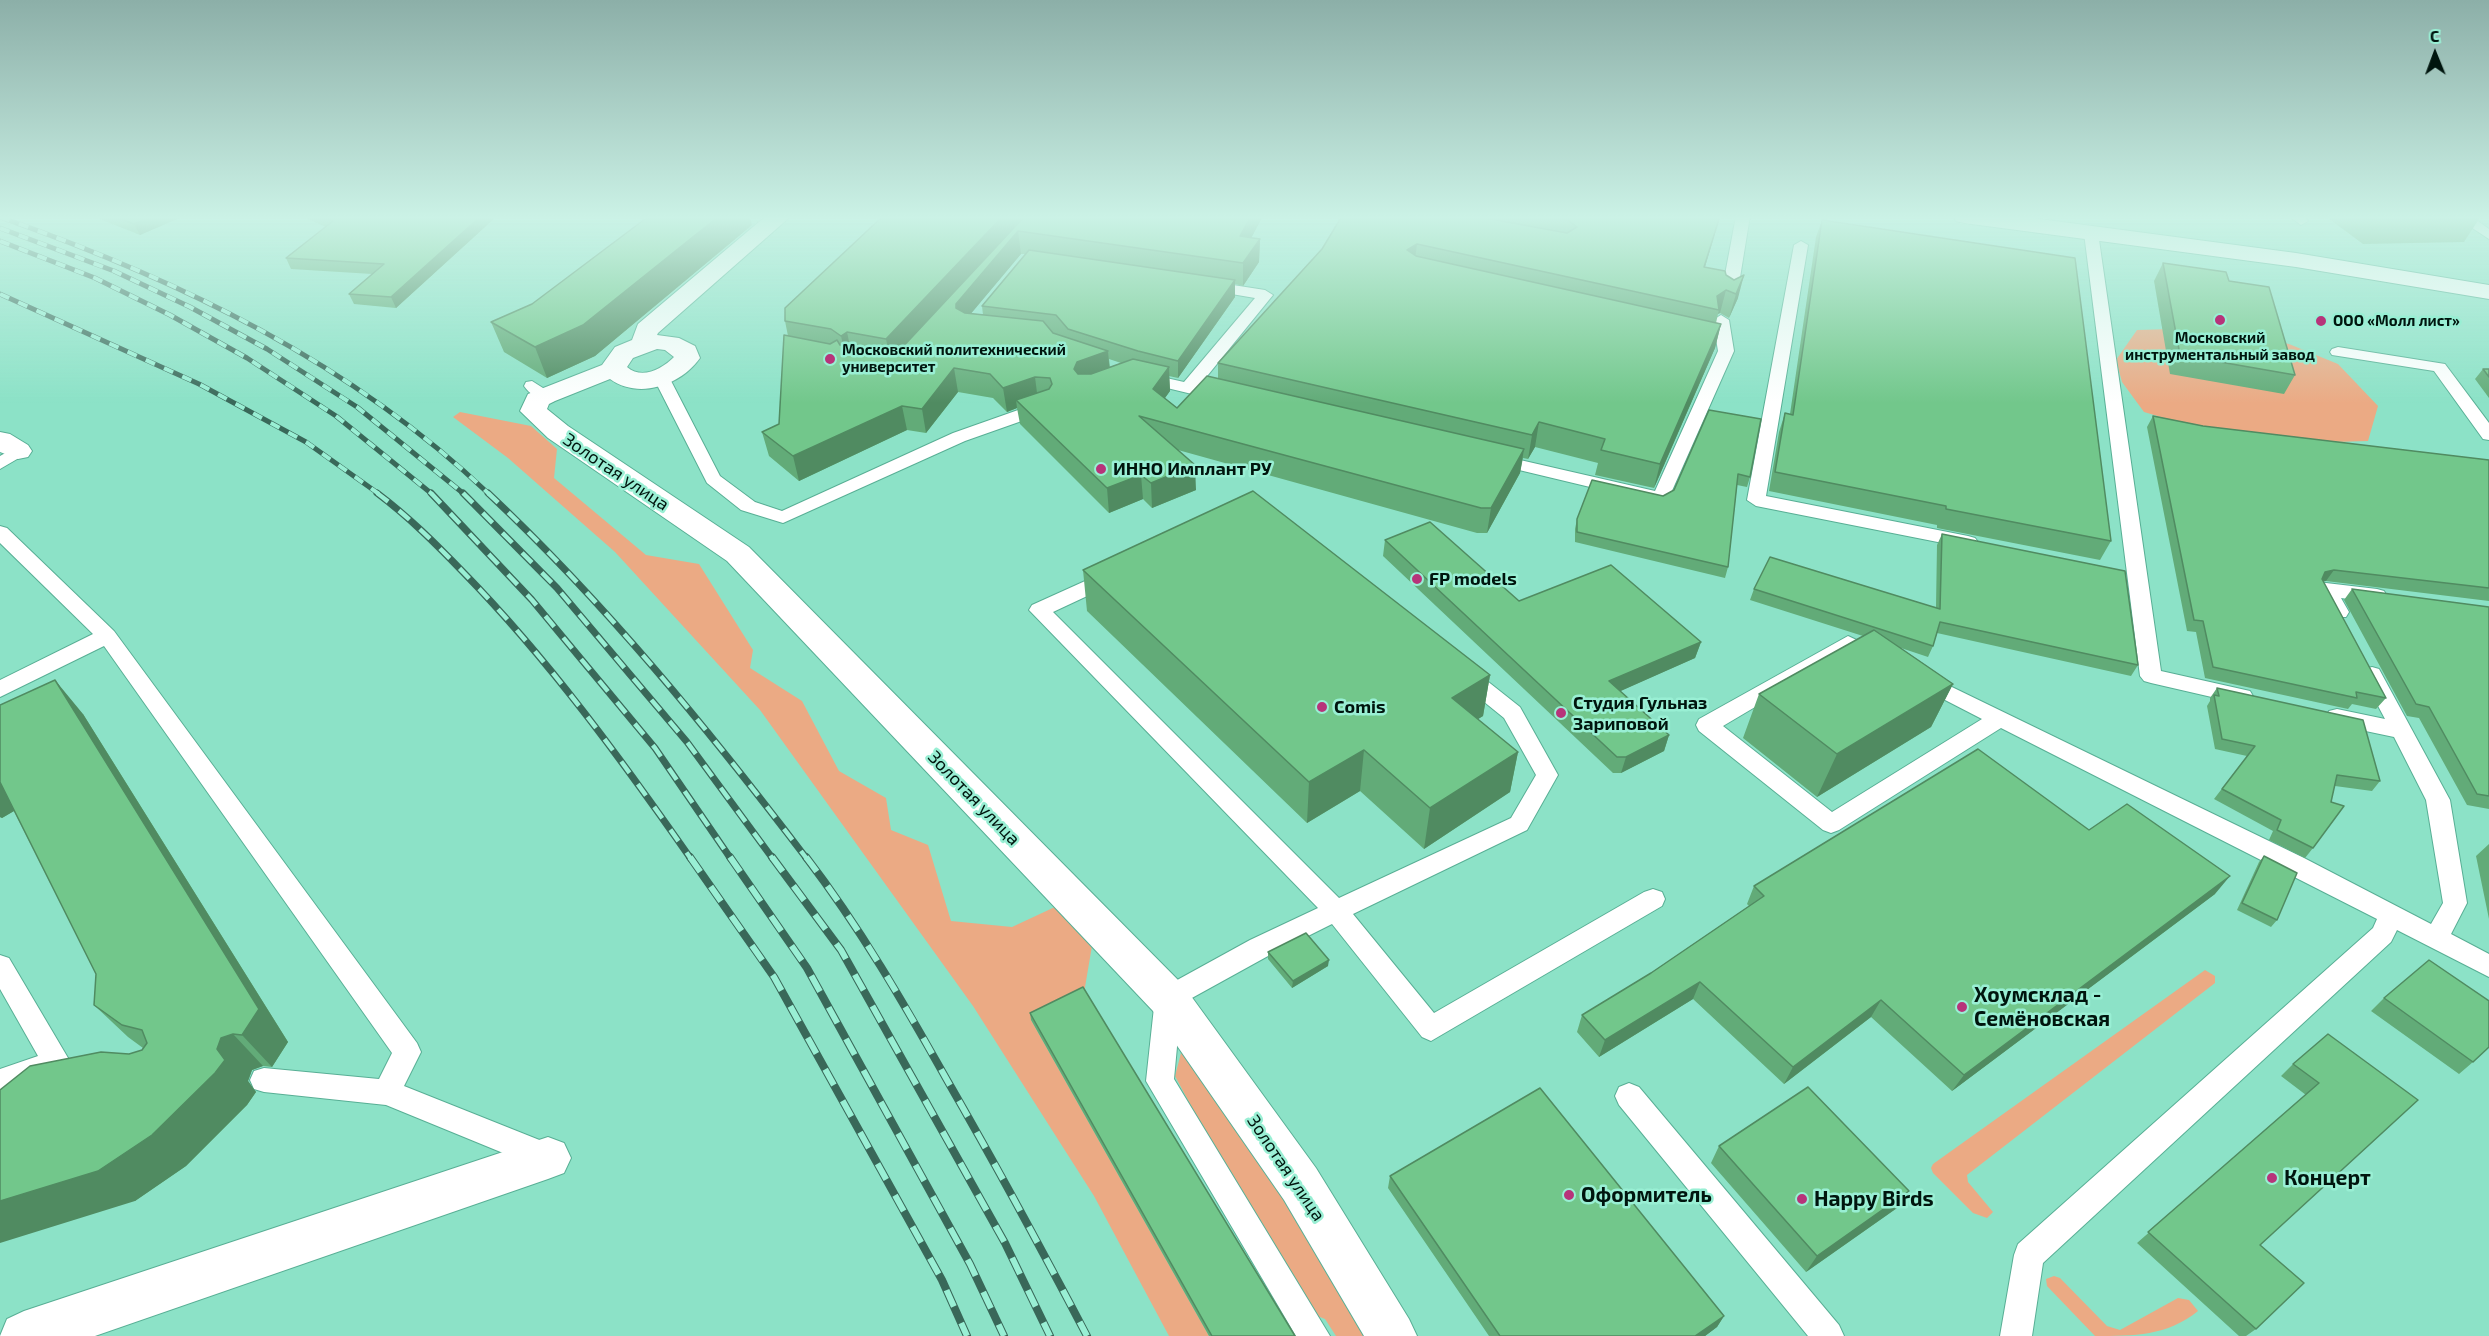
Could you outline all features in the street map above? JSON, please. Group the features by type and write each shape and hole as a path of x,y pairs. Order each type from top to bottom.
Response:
{"street":[{"path":"644,344 647,329 707,278"},
{"path":"2413,278 2489,292"},
{"name":"Золотая улица","path":"661,377 683,365 687,358 686,351 670,343 644,344 620,355 614,362 614,369 539,390 533,411 558,432 738,554 1168,998 1300,1184 1392,1336"},
{"path":"614,369 617,375 636,380 661,377"},
{"path":"24,1336 548,1158"}],"lane":[{"path":"1729,296 1732,278"},
{"path":"1795,278 1756,500 1986,546"},
{"path":"2096,278 2130,575 2151,676 2265,701"},
{"path":"1188,388 1265,295 1197,284"},
{"path":"1476,455 1661,498 1726,351 1719,341 1721,320"},
{"path":"2338,352 2439,368 2489,435"},
{"path":"1126,375 1234,399"},
{"path":"661,377 713,479 748,506 783,517 959,437 1045,407"},
{"path":"1314,1336 1160,1081 1168,998 1259,948 1336,911 1519,824 1547,776 1512,712 1258,509 1039,610 1336,911 1431,1029 1653,899"},
{"path":"0,532 107,636 407,1052 387,1092"},
{"path":"2348,630 2326,589 2396,598"},
{"path":"0,689 107,636"},
{"path":"1888,663 1848,643 1707,725 1831,824 2000,718"},
{"path":"2364,660 2438,800 2455,903 2436,938"},
{"path":"1909,673 2489,966"},
{"path":"2322,713 2402,731"},
{"path":"2016,1336 2029,1255 2382,935 2391,915"},
{"path":"0,966 69,1064 0,1081"},
{"path":"264,1080 387,1092 548,1158"},
{"path":"1629,1096 1828,1336"}],"shaded area":[{"path":"2206,328 2289,344 2338,364 2378,406 2368,441 2299,443 2212,432 2144,412 2122,382 2116,360 2137,330"},
{"path":"460,412 531,426 557,449 554,478 646,555 699,564 753,650 750,668 802,701 839,771 886,798 891,830 928,845 951,921 1012,927 1057,906 1093,940 1084,993 1031,1020 1209,1336 1169,1336 1094,1196 973,1006 760,710 615,552 508,458 453,417"},
{"path":"2205,970 2215,976 2215,983 1967,1175 1968,1182 1993,1212 1987,1218 1973,1213 1933,1173 1931,1168 1933,1164"},
{"path":"1185,1038 1372,1336 1336,1336 1325,1319 1300,1309 1175,1076"},
{"path":"2054,1276 2060,1278 2107,1326 2120,1330 2178,1298 2189,1300 2198,1311 2162,1330 2137,1335 2095,1336 2047,1286 2046,1279"}],"building":[{"path":"367,278 412,278 391,297 349,294"},
{"path":"566,278 641,278 583,325 535,347 491,322 532,304"},
{"path":"817,278 944,278 886,339 847,332 841,336 831,329 785,321 785,308"},
{"path":"967,278 978,278 956,304 956,308 965,313 1043,321 1053,333 1108,351 1077,362 1074,369 1078,374 1091,374 1133,359 1169,367 1153,389 1177,408 1207,376 1524,449 1491,508 1481,508 1139,416 1195,465 1151,483 1141,475 1107,488 1016,400 1049,389 1052,384 1050,378 1035,377 1003,388 990,374 954,368 922,409 902,406 793,456 762,432 779,424 784,335 830,344 837,340 840,345 891,354 898,352"},
{"path":"1005,278 1235,280 1178,361 1068,329 1056,315 982,306"},
{"path":"1295,278 1516,278 1721,324 1660,464 1601,450 1605,439 1539,422 1532,435 1218,363"},
{"path":"1574,278 1743,278 1736,294 1726,290 1717,296 1719,310"},
{"path":"1813,278 2078,278 2111,541 1946,509 1946,506 1775,472 1785,413 1793,415"},
{"path":"2166,278 2228,278 2229,281 2269,287 2295,375 2180,355"},
{"path":"2483,369 2489,369 2489,377"},
{"path":"1709,410 1761,419 1750,477 1738,474 1728,567 1577,532 1577,519 1592,480 1663,496 1674,490"},
{"path":"2153,416 2203,426 2489,460 2489,588 2334,570 2325,572 2322,579 2386,698 2356,692 2357,698 2213,667 2203,621 2194,620"},
{"path":"1253,491 1490,675 1452,698 1518,752 1430,808 1364,750 1309,782 1083,570"},
{"path":"1430,522 1519,601 1611,565 1701,642 1609,681 1669,735 1626,757 1617,757 1385,540"},
{"path":"1942,534 2125,571 2138,665 1940,622 1933,646 1754,589 1770,557 1940,609"},
{"path":"2352,589 2489,607 2489,796 2477,794 2429,707 2416,704"},
{"path":"1874,630 1953,684 1837,754 1759,694"},
{"path":"55,680 259,1009 242,1035 233,1034 221,1038 217,1049 225,1060 215,1073 152,1135 98,1171 0,1201 0,1090 30,1066 101,1052 129,1054 142,1050 147,1043 142,1030 122,1025 94,1005 96,974 0,782 0,705"},
{"path":"2217,688 2363,720 2380,781 2337,775 2331,802 2344,806 2313,848 2277,830 2281,820 2222,789 2255,746 2222,739 2214,695 2219,696"},
{"name":"Хоумсклад - Семёновская","path":"1978,749 2089,830 2127,804 2230,876 1964,1075 1881,1000 1793,1067 1700,982 1605,1040 1582,1015 1651,973 1764,896 1754,886"},
{"path":"2264,856 2297,873 2277,920 2242,903"},
{"path":"1306,933 1329,960 1293,981 1268,952"},
{"path":"2429,960 2489,1001 2489,1047 2473,1062 2384,998"},
{"path":"1083,987 1295,1336 1212,1336 1030,1013"},
{"name":"Концерт","path":"2328,1034 2418,1100 2260,1245 2304,1283 2256,1329 2148,1232 2319,1083 2293,1064"},
{"path":"1808,1087 1909,1191 1817,1256 1719,1146"},
{"path":"1540,1088 1724,1316 1695,1336 1500,1336 1390,1176"}],"railway":[{"path":"96,278 170,315 247,358 336,416 432,494"},
{"path":"130,278 190,307 267,349 357,407 464,494"},
{"path":"155,278 260,330 321,365 379,404 435,447 489,494"},
{"path":"0,294 199,384 306,442 379,494"},
{"path":"377,493 443,552 525,640 583,711 691,859"},
{"path":"488,493 574,579 655,669 807,859"},
{"path":"432,494 532,600 655,748 731,859"},
{"path":"464,494 557,588 687,742 773,859"},
{"path":"690,857 774,977 942,1280 967,1336"},
{"path":"730,857 807,968 970,1264 1004,1336"},
{"path":"772,857 841,950 1005,1243 1050,1336"},
{"path":"806,857 881,966 914,1022 1001,1176 1087,1336"}],"place":[{"name":"Московский инструментальный завод","path":"2220,320"},
{"name":"ООО «Молл лист»","path":"2321,321"},
{"name":"Московский политехнический университет","path":"830,359"},
{"name":"ИННО Имплант РУ","path":"1101,469"},
{"name":"FP models","path":"1417,579"},
{"name":"Comis","path":"1322,707"},
{"name":"Студия Гульназ Зариповой","path":"1561,713"},
{"name":"Хоумсклад - Семёновская","path":"1962,1007"},
{"name":"Концерт","path":"2272,1178"},
{"name":"Оформитель","path":"1569,1195"},
{"name":"Happy Birds","path":"1802,1199"}]}
